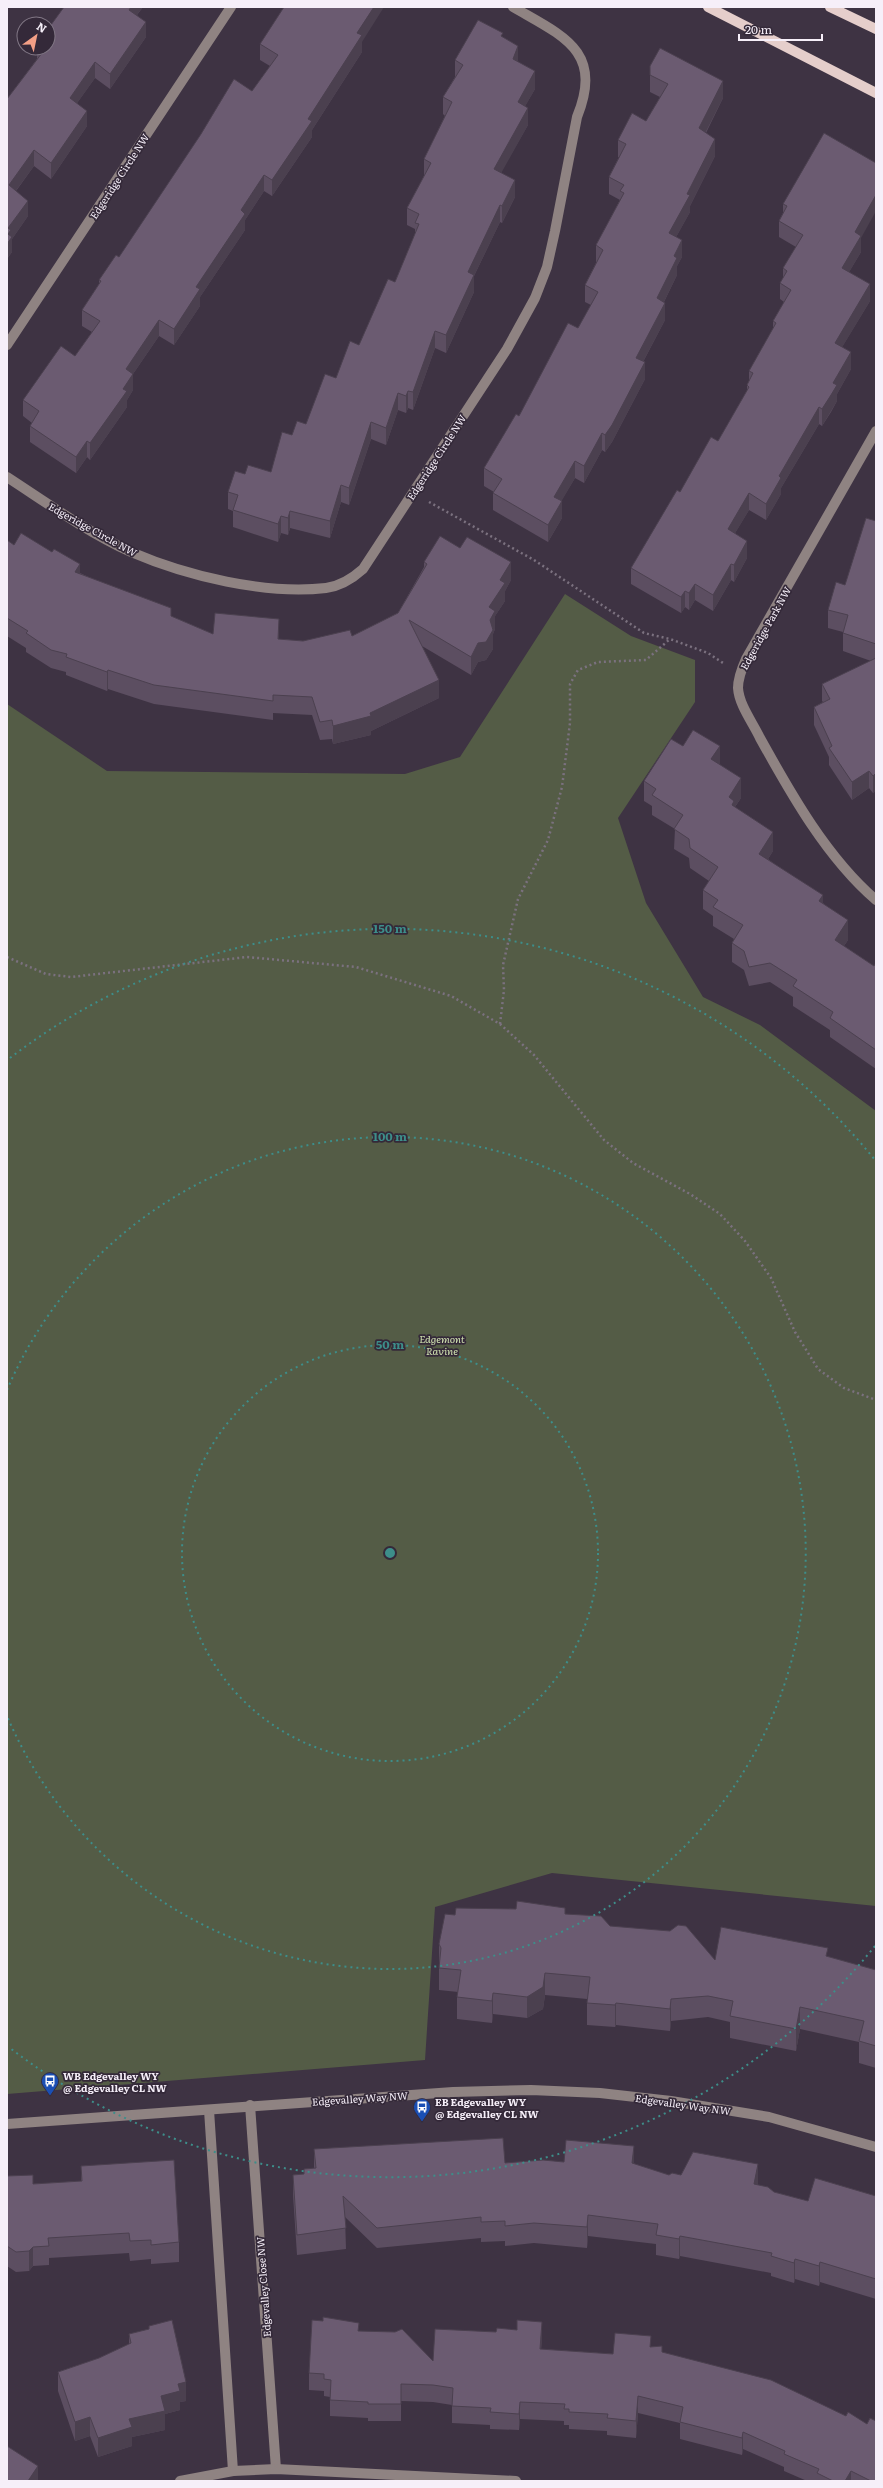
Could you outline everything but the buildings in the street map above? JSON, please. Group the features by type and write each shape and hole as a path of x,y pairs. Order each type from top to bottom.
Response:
{"main road":[{"path":"708,7 876,93"},
{"path":"830,7 876,29"}],"street":[{"name":"Edgeridge Circle NW","path":"7,345 231,7"},
{"name":"Edgeridge Circle NW","path":"7,476 70,518 131,551 179,570 278,588 327,588 343,583 355,576 373,556 507,349 536,298 546,267 555,231 576,117 585,97 587,78 582,60 572,44 560,34 513,7"},
{"name":"Edgeridge Park NW","path":"876,431 746,659 740,675 738,689 745,709 780,774 818,834 865,891 876,900"},
{"name":"Edgevalley Way NW","path":"7,2124 209,2110 250,2105 453,2092 531,2090 600,2093 671,2101 769,2117 876,2147"},
{"name":"Edgevalley Close NW","path":"250,2105 276,2469"},
{"path":"209,2110 233,2471"},
{"path":"180,2481 233,2471 276,2469 516,2481"}],"path":[{"path":"413,493 534,560 644,633 670,639 708,653 740,675"},
{"path":"500,1024 504,990 503,965 518,899 548,840 562,787 570,723 570,684 578,670 598,662 646,660 670,639"},
{"path":"7,957 46,974 71,977 247,957 356,968 451,996 500,1024 534,1055 604,1140 633,1163 690,1194 720,1214 745,1241 771,1278 795,1332 818,1369 844,1388 876,1400"}],"green space":[{"name":"Edgemont Ravine","path":"565,594 631,636 695,660 695,702 618,818 646,903 703,997 760,1025 876,1111 876,1906 552,1873 435,1907 425,2060 7,2094 7,704 107,771 405,774 460,757"}],"place":[{"name":"WB Edgevalley WY @ Edgevalley CL NW","path":"50,2096"},
{"name":"EB Edgevalley WY @ Edgevalley CL NW","path":"422,2122"}]}
